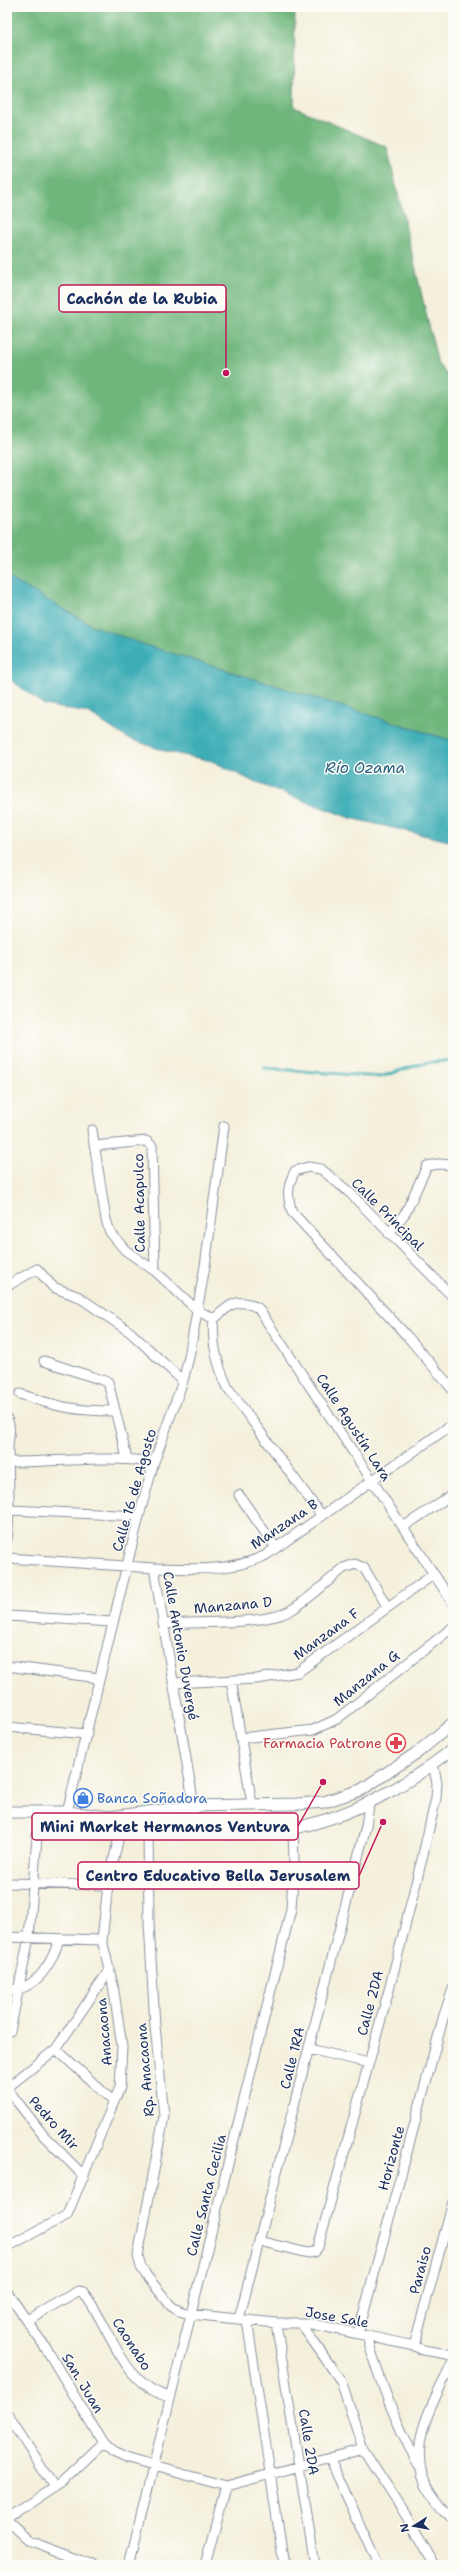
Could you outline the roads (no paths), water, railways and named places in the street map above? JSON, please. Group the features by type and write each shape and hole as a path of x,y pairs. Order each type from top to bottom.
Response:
{"street":[{"name":"Calle 16 de Agosto","path":"67,1812 139,1516 154,1462 183,1381 206,1266 224,1126"},
{"path":"92,1130 110,1232 125,1250 154,1271 197,1310 214,1319 212,1334 215,1351 220,1371 228,1388 322,1516"},
{"name":"Calle Acapulco","path":"94,1146 146,1141 152,1146 154,1271"},
{"path":"388,1234 406,1212 427,1166 438,1164 453,1165"},
{"name":"Calle Principal","path":"453,1297 388,1234 350,1193 321,1169 308,1167 295,1171 288,1184 288,1198 292,1212 408,1336 453,1390"},
{"path":"7,1286 37,1269 53,1287 79,1297 130,1332 183,1381"},
{"name":"Calle Agustín Lara","path":"214,1319 226,1308 237,1303 246,1302 258,1308 453,1603"},
{"path":"44,1361 106,1380 110,1385 114,1411 127,1458"},
{"path":"20,1394 49,1404 77,1411 114,1411"},
{"path":"7,1539 10,1510 8,1487 8,1423"},
{"name":"Manzana B","path":"154,1568 234,1566 252,1562 276,1548 453,1424"},
{"path":"9,1462 60,1462 127,1458 154,1462"},
{"path":"239,1495 276,1548"},
{"path":"403,1527 452,1497"},
{"path":"10,1510 139,1516"},
{"name":"Calle Antonio Duvergé","path":"7,1558 128,1565 154,1568 194,1806 194,1827"},
{"name":"Manzana D","path":"163,1624 256,1620 280,1615 291,1610 344,1568 355,1564 364,1568 387,1606"},
{"name":"Manzana F","path":"173,1683 231,1680 298,1672 355,1633 387,1606 434,1574"},
{"path":"7,1616 114,1622"},
{"name":"Manzana G","path":"240,1738 313,1730 337,1719 453,1627"},
{"path":"7,1666 100,1678"},
{"path":"231,1680 252,1804"},
{"path":"110,1817 194,1806 324,1802 361,1790 418,1752 453,1723"},
{"path":"7,1727 87,1734"},
{"path":"7,1812 67,1812 194,1827 293,1829 331,1819 368,1804 432,1765 453,1749"},
{"name":"Calle 2DA","path":"259,2241 308,2253 315,2252 318,2247 369,2063 412,1898 436,1798 437,1782 432,1765"},
{"name":"Calle 1RA","path":"243,2319 259,2241 366,1826 368,1804"},
{"path":"10,2031 20,1991 29,1937 39,1812"},
{"name":"Anacaona","path":"7,2247 67,2215 122,2080 122,2046 110,1969 102,1940 108,1885 122,1819"},
{"name":"Rp. Anacaona","path":"148,1822 149,1931 155,2026 164,2116 138,2256 141,2267 171,2306 190,2314"},
{"name":"Calle Santa Cecilia","path":"128,2565 151,2467 291,1909 294,1862 293,1829"},
{"path":"7,1883 108,1885"},
{"path":"7,1937 102,1940"},
{"path":"7,1990 20,1991 49,1967 59,1939"},
{"path":"110,1969 56,2049 114,2102"},
{"name":"Horizonte","path":"358,2334 442,2022 453,1989"},
{"name":"Pedro Mir","path":"56,2049 8,2087 9,2094 44,2136 84,2176"},
{"path":"309,2049 369,2063"},
{"name":"Paraiso","path":"414,2346 453,2202"},
{"name":"Caonabo","path":"27,2320 78,2291 83,2292 139,2381 157,2394 169,2398"},
{"name":"San. Juan","path":"7,2292 27,2320 103,2444 113,2452 151,2467 226,2486"},
{"name":"Jose Sale","path":"190,2314 330,2327 414,2346 423,2350 453,2355"},
{"path":"243,2319 284,2565"},
{"name":"Calle 2DA","path":"276,2323 315,2565"},
{"path":"301,2324 341,2381 363,2449 408,2516 434,2565"},
{"path":"367,2336 377,2374 400,2430 419,2465 426,2485 453,2521"},
{"path":"419,2465 423,2425 453,2361"},
{"path":"7,2414 54,2487"},
{"path":"7,2431 15,2426"},
{"path":"7,2518 54,2487 103,2444"},
{"path":"205,2565 226,2486 299,2468 363,2449"},
{"path":"330,2459 378,2565"},
{"path":"7,2521 29,2542 92,2565"}],"water":[{"name":"Río Ozama","path":"7,577 93,626 145,645 453,741 453,842 350,818 254,782 212,761 168,752 127,738 88,713 44,705 7,677"}],"waterway":[{"path":"264,1068 380,1077 424,1063 453,1060"}],"place":[{"name":"Cachón de la Rubia","path":"226,373"},
{"name":"Farmacia Patrone","path":"396,1743"},
{"name":"Mini Market Hermanos Ventura","path":"323,1782"},
{"name":"Banca Soñadora","path":"83,1798"},
{"name":"Centro Educativo Bella Jerusalem","path":"383,1822"}]}
